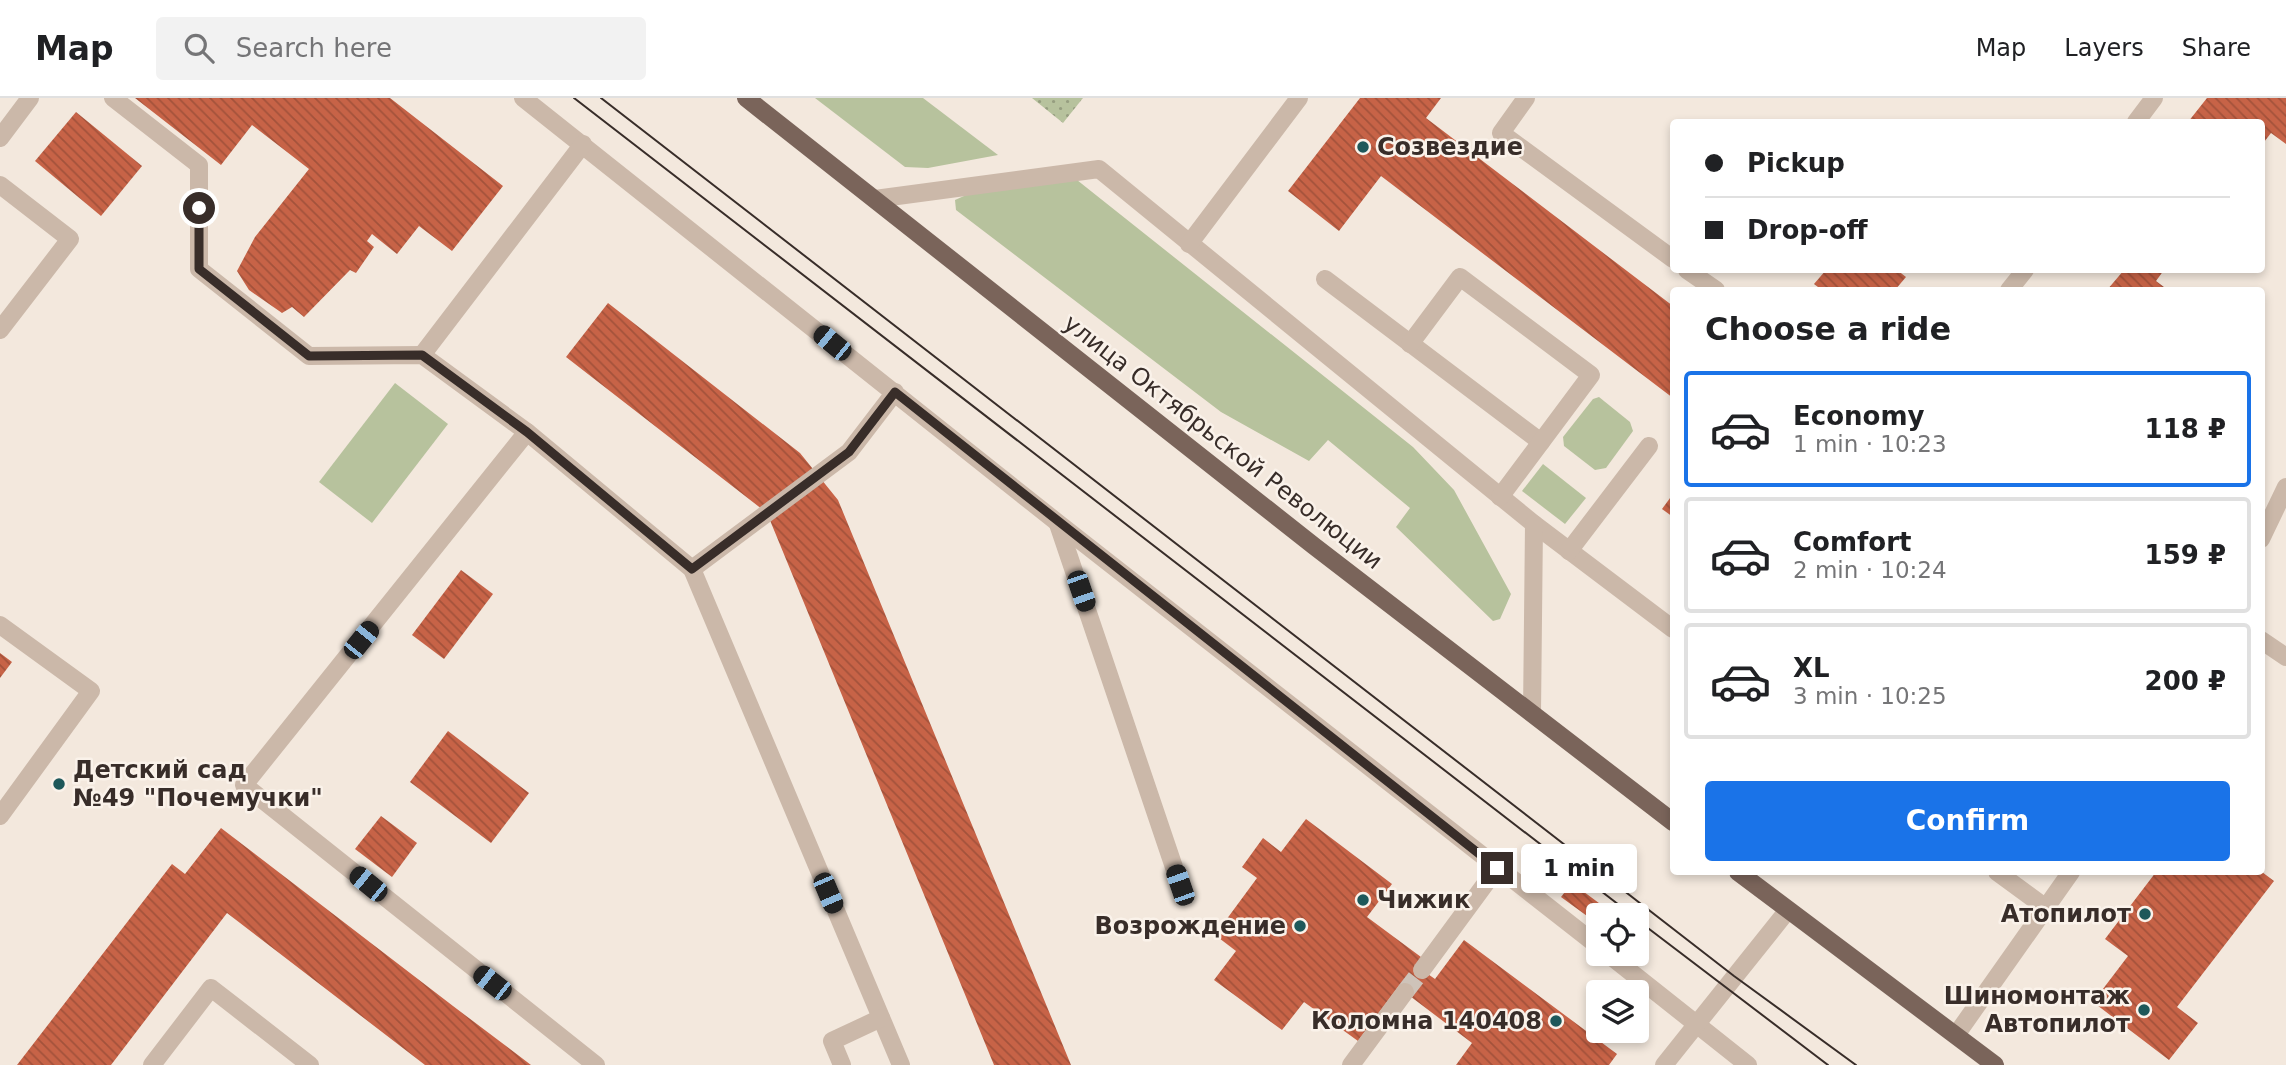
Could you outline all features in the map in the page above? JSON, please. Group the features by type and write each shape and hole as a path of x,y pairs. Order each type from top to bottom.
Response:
{"main road":[{"name":"улица Октябрьской Революции","path":"746,98 1670,820"},
{"path":"1742,875 1995,1065"}],"street":[{"path":"0,138 30,98"},
{"path":"113,98 200,165 199,269 309,356 422,355 527,432 692,569 901,1065"},
{"path":"523,98 1058,523 1586,937"},
{"path":"1189,244 1299,98"},
{"path":"1526,98 1500,133 1670,257"},
{"path":"2138,119 2154,98"},
{"path":"422,355 583,144"},
{"path":"874,199 1099,169 1500,497 1670,627"},
{"path":"0,185 70,239 0,330"},
{"path":"1691,273 1712,287"},
{"path":"1410,344 1460,277 1591,375 1500,497"},
{"path":"1325,279 1541,442"},
{"path":"692,569 849,452 895,392"},
{"path":"527,432 244,785 596,1065"},
{"path":"1569,551 1649,446"},
{"path":"2265,531 2286,487"},
{"path":"1058,523 1180,885"},
{"path":"1532,713 1534,524"},
{"path":"0,625 91,691 3,807"},
{"path":"2265,643 2286,657"},
{"path":"1422,970 1497,868"},
{"path":"2001,875 2046,908"},
{"path":"1956,1035 2069,875"},
{"path":"1664,1065 1788,910"},
{"path":"1623,966 1748,1065"},
{"path":"152,1065 211,988 310,1065"},
{"path":"1350,1065 1405,992"},
{"path":"842,1065 832,1041 881,1017"}],"green space":[{"path":"815,98 923,98 998,155 928,168 905,167"},
{"path":"1032,98 1083,98 1063,123"},
{"path":"1077,180 1413,447 1454,490 1511,594 1500,619 1493,621 1396,527 1410,508 1328,440 1309,461 1221,412 956,210 955,200 993,183"},
{"path":"395,383 448,424 372,523 319,482"},
{"path":"1599,397 1630,422 1633,431 1606,468 1595,470 1564,446 1563,437 1593,399"},
{"path":"1543,464 1586,498 1565,524 1522,491"}],"building":[{"path":"135,98 390,98 503,186 452,251 419,226 397,254 372,234 367,241 374,247 356,273 350,270 304,317 292,307 282,313 249,290 237,271 255,237 309,169 252,125 221,165"},
{"path":"1360,98 1441,98 1426,118 1670,304 1670,396 1381,176 1339,231 1288,191"},
{"path":"2207,98 2286,98 2286,144 2271,133 2265,141 2265,119 2190,119"},
{"path":"76,112 142,166 101,216 35,161"},
{"path":"1823,273 1901,273 1906,277 1898,287 1818,287 1814,284"},
{"path":"2121,273 2162,273 2156,281 2164,287 2110,287"},
{"path":"608,303 800,453 838,500 1071,1065 994,1065 767,513 566,357"},
{"path":"1670,498 1670,515 1662,509"},
{"path":"461,570 493,594 444,659 412,635"},
{"path":"0,653 12,662 0,678"},
{"path":"448,731 529,793 491,843 410,782"},
{"path":"381,816 417,843 392,877 355,849"},
{"name":"Возрождение","path":"1306,819 1392,884 1367,917 1421,957 1422,970 1435,979 1464,940 1586,1031 1586,1043 1602,1043 1617,1054 1609,1065 1456,1065 1472,1043 1398,987 1358,1041 1304,1002 1282,1030 1214,980 1236,951 1215,935 1257,878 1242,867 1263,838 1281,852"},
{"path":"221,828 531,1065 425,1065 227,913 111,1065 17,1065 172,864 185,874"},
{"path":"2265,874 2274,881 2177,1007 2198,1023 2169,1060 2093,1002 2128,956 2105,939 2154,875"},
{"path":"1572,883 1599,903 1586,903 1586,915 1561,897"}],"tunnel":[{"path":"1405,992 1422,970"}],"tram line":[{"path":"574,98 1616,903"},
{"path":"601,98 1734,976 1856,1065"},
{"path":"1649,929 1828,1065"}],"place":[{"name":"Созвездие","path":"1363,147"},
{"name":"Детский сад №49 \"Почемучки\"","path":"59,784"},
{"name":"Чижик","path":"1363,900"},
{"name":"Атопилот","path":"2145,914"},
{"name":"Возрождение","path":"1300,926"},
{"name":"Шиномонтаж Автопилот","path":"2144,1010"},
{"name":"Коломна 140408","path":"1556,1021"}],"route":[{"path":"199,208 199,269 309,356 422,355 527,432 692,569 849,452 895,392 1497,868"}]}
